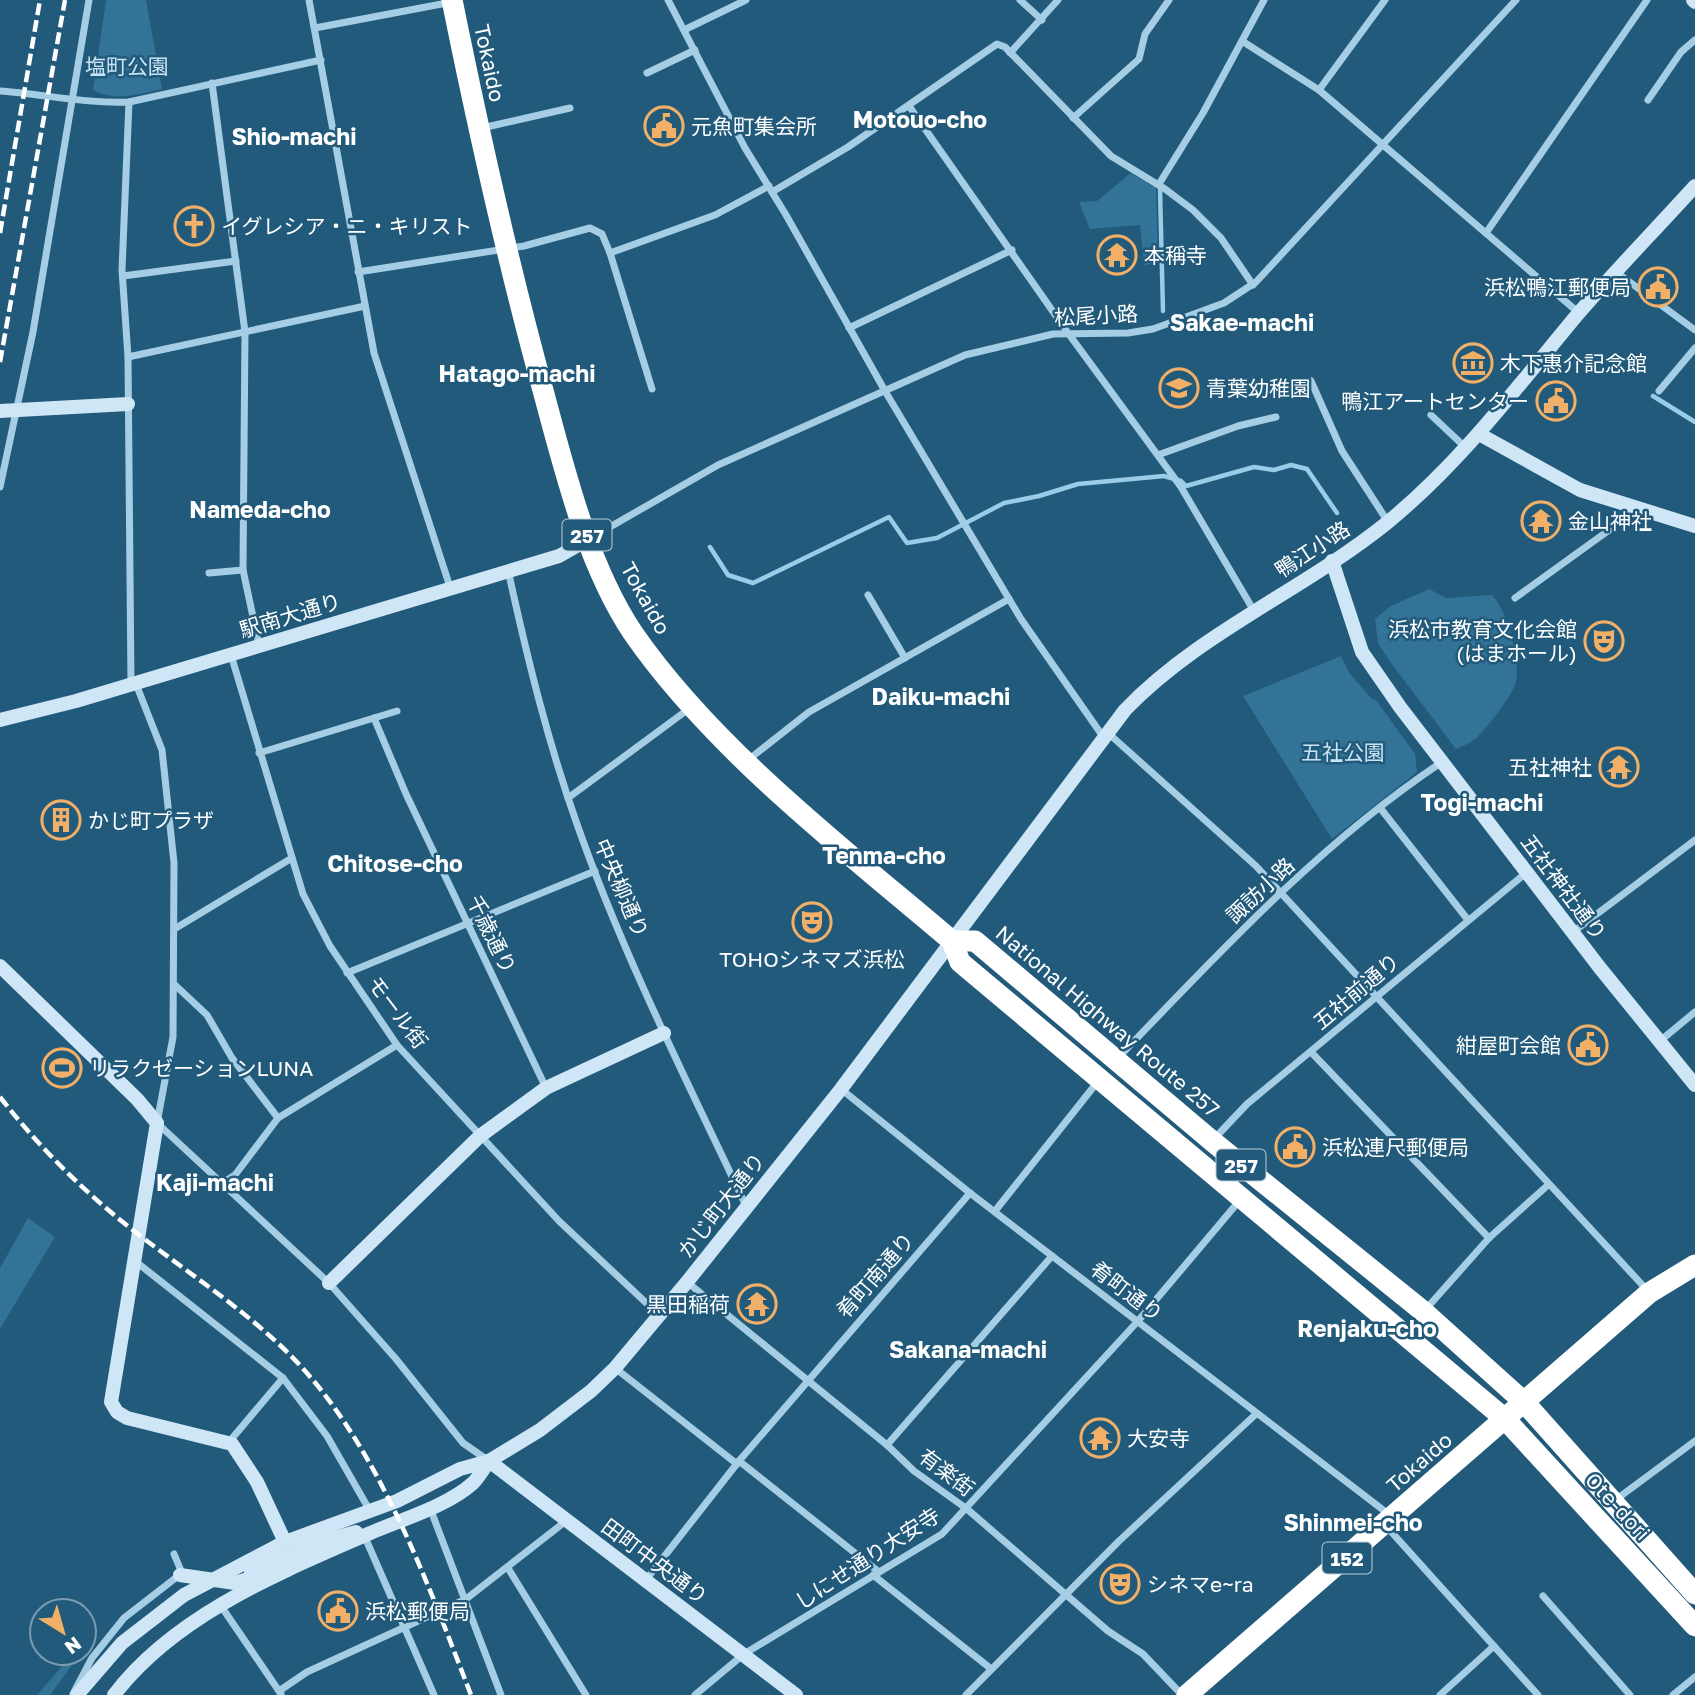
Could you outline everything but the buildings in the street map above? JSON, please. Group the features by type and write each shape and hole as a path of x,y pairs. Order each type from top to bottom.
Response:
{"highway":[{"name":"Tokaido","path":"452,1 505,248 572,497 626,621 694,705 747,761 952,941"},
{"name":"National Highway Route 257","path":"952,941 975,941 1212,1141 1424,1312 1525,1403"},
{"name":"257","path":"952,941 960,962 1240,1200 1505,1419"},
{"path":"1525,1403 1650,1293 1695,1265"},
{"name":"Tokaido","path":"1184,1695 1525,1403"},
{"name":"Ote-dori","path":"1525,1403 1695,1594"},
{"name":"Ote-dori","path":"1505,1419 1695,1626"}],"street":[{"path":"0,487 33,332 89,0"},
{"path":"309,0 374,353 450,587"},
{"path":"668,0 745,148 885,391 1052,668 1104,738 1108,733 1256,866 1650,1293"},
{"path":"684,30 746,0"},
{"path":"1020,0 1042,20"},
{"path":"1010,53 1058,0"},
{"path":"1073,118 1139,59 1145,34 1168,0"},
{"path":"1159,184 1203,113 1264,0"},
{"path":"1320,90 1385,0"},
{"name":"松尾小路","path":"589,539 718,466 981,350 1053,334 1128,333 1153,329 1224,303 1253,285 1516,0"},
{"path":"1486,233 1647,0"},
{"path":"315,28 452,1"},
{"path":"1648,100 1681,52 1695,40"},
{"path":"1242,41 1320,90 1579,313"},
{"path":"610,253 715,215 770,189 909,106 997,44 1010,53 1111,156 1184,202 1215,231 1253,285"},
{"path":"647,73 695,50"},
{"path":"0,91 71,97 98,104 129,102 321,60"},
{"path":"212,83 245,332 243,570 259,646"},
{"path":"129,102 123,276 128,357 133,684 163,750 174,863 176,928 173,1037 111,1402 117,1412 127,1418 229,1442 257,1482 285,1542"},
{"path":"909,106 1068,333 1181,487 1255,611"},
{"path":"478,129 570,108"},
{"name":"鴨江小路","path":"952,941 1104,738 1143,691 1255,611 1388,522 1479,434 1579,313 1695,186"},
{"path":"358,271 505,248 590,228 603,234 652,389"},
{"path":"849,328 1012,250"},
{"path":"123,276 236,261"},
{"path":"1616,272 1695,330"},
{"path":"128,357 365,306"},
{"path":"1659,391 1695,348"},
{"path":"1311,381 1342,452 1388,522"},
{"path":"0,411 128,404"},
{"path":"1431,415 1466,448"},
{"path":"1158,455 1238,426 1276,417"},
{"path":"1479,434 1580,490 1695,526"},
{"path":"1514,598 1638,509"},
{"name":"駅南大通り","path":"0,720 133,684 559,556 589,539"},
{"name":"五社神社通り","path":"1332,561 1362,652 1442,762 1695,1085"},
{"path":"209,573 243,570"},
{"name":"中央柳通り","path":"508,570 533,682 568,798 595,871 664,1033 746,1206"},
{"path":"868,595 905,658"},
{"path":"747,761 809,712 1009,599"},
{"name":"モール街","path":"230,654 303,894 347,973 397,1045 480,1136 559,1221 659,1315"},
{"path":"568,798 694,705"},
{"path":"259,753 397,711"},
{"name":"千歳通り","path":"374,718 406,794 546,1088"},
{"name":"諏訪小路","path":"1116,1059 1178,993 1280,894 1442,762"},
{"path":"1381,809 1468,920"},
{"path":"1573,932 1695,840"},
{"path":"176,928 292,858"},
{"path":"347,973 595,871"},
{"name":"五社前通り","path":"1212,1141 1247,1104 1527,872"},
{"name":"かじ町大通り","path":"489,1461 563,1414 615,1368 841,1089 952,941"},
{"path":"0,966 137,1099 157,1123 224,1182 329,1283 396,1359 463,1443 489,1461"},
{"path":"175,985 207,1015 232,1058 278,1118"},
{"path":"1659,1041 1695,1012"},
{"path":"329,1283 480,1136 546,1088 664,1033"},
{"path":"224,1182 235,1175 278,1118 397,1045"},
{"path":"1311,1052 1489,1238"},
{"path":"995,1211 1099,1080"},
{"name":"肴町通り","path":"841,1089 1389,1521 1538,1695"},
{"path":"1424,1312 1489,1238 1548,1185"},
{"name":"肴町南通り","path":"645,1581 806,1381 970,1193"},
{"name":"しにせ通り大安寺","path":"695,1695 744,1654 942,1534 1138,1321 1240,1200"},
{"path":"887,1445 1052,1256"},
{"path":"135,1261 283,1378 327,1436 370,1511"},
{"name":"有楽街","path":"687,1282 887,1445 914,1471 967,1509 1108,1631 1143,1654 1184,1695"},
{"path":"615,1368 738,1463 990,1668"},
{"path":"229,1442 283,1378"},
{"path":"966,1695 1066,1594 1256,1415"},
{"path":"1613,1502 1695,1441"},
{"path":"103,1695 136,1660 221,1606 360,1537 430,1508 474,1482 489,1461"},
{"path":"75,1695 122,1643 184,1595 211,1579 285,1542 370,1511 460,1469 489,1461"},
{"name":"田町中央通り","path":"489,1461 796,1695"},
{"path":"430,1508 502,1695"},
{"path":"221,1606 280,1693 307,1672 466,1599 566,1521"},
{"path":"225,1572 250,1573 320,1542 382,1528"},
{"path":"75,1695 92,1658 124,1618 180,1575 247,1581 324,1546 360,1537"},
{"path":"360,1537 405,1625 434,1695"},
{"path":"174,1554 181,1566 180,1575"},
{"path":"508,1568 586,1695"},
{"path":"1543,1595 1630,1695"},
{"path":"114,1695 161,1646"},
{"path":"1440,1695 1494,1646"},
{"path":"125,1695 137,1680 140,1668"},
{"path":"1673,1695 1695,1677"}],"green space":[{"name":"塩町公園","path":"106,0 146,0 162,89 118,96 93,90"},
{"path":"1131,173 1156,188 1158,263 1144,265 1140,225 1090,229 1079,202 1097,201"},
{"path":"1429,589 1446,598 1492,595 1503,612 1515,650 1516,682 1510,694 1480,735 1456,749 1378,643 1375,619 1391,606"},
{"name":"五社公園","path":"1341,656 1350,674 1372,699 1376,700 1415,754 1417,772 1332,839 1243,696"},
{"path":"28,1218 55,1237 0,1329 0,1268"},
{"path":"61,1667 70,1667 50,1695 37,1695"}],"waterway":[{"path":"1160,190 1163,311"},
{"path":"1653,396 1695,422"},
{"path":"710,547 728,575 753,583 889,517 907,543 937,538 1004,503 1078,484 1164,476 1181,481 1186,486 1254,467 1274,470 1291,465 1307,469 1337,513"}],"railway":[{"path":"0,233 40,0"},
{"path":"0,362 65,0"},
{"path":"0,1097 62,1168 97,1200 248,1317 284,1349 316,1384 345,1423 395,1511 436,1604 471,1695"}],"place":[{"name":"元魚町集会所","path":"664,126"},
{"name":"イグレシア・ニ・キリスト","path":"194,226"},
{"name":"本稱寺","path":"1117,255"},
{"name":"浜松鴨江郵便局","path":"1658,287"},
{"name":"木下惠介記念館","path":"1473,363"},
{"name":"青葉幼稚園","path":"1179,388"},
{"name":"鴨江アートセンター","path":"1556,401"},
{"name":"金山神社","path":"1541,521"},
{"name":"浜松市教育文化会館 (はまホール)","path":"1604,641"},
{"name":"五社神社","path":"1619,767"},
{"name":"かじ町プラザ","path":"61,820"},
{"name":"TOHOシネマズ浜松","path":"812,922"},
{"name":"紺屋町会館","path":"1588,1045"},
{"name":"リラクゼーションLUNA","path":"62,1068"},
{"name":"浜松連尺郵便局","path":"1295,1147"},
{"name":"黒田稲荷","path":"757,1304"},
{"name":"大安寺","path":"1100,1438"},
{"name":"シネマe~ra","path":"1120,1584"},
{"name":"浜松郵便局","path":"338,1611"}],"district":[{"name":"Motouo-cho","path":"920,119"},
{"name":"Shio-machi","path":"294,136"},
{"name":"Sakae-machi","path":"1242,322"},
{"name":"Hatago-machi","path":"517,373"},
{"name":"Nameda-cho","path":"260,509"},
{"name":"Daiku-machi","path":"941,696"},
{"name":"Togi-machi","path":"1482,802"},
{"name":"Tenma-cho","path":"884,855"},
{"name":"Chitose-cho","path":"395,863"},
{"name":"Kaji-machi","path":"215,1182"},
{"name":"Renjaku-cho","path":"1367,1328"},
{"name":"Sakana-machi","path":"968,1349"},
{"name":"Shinmei-cho","path":"1353,1522"}]}
